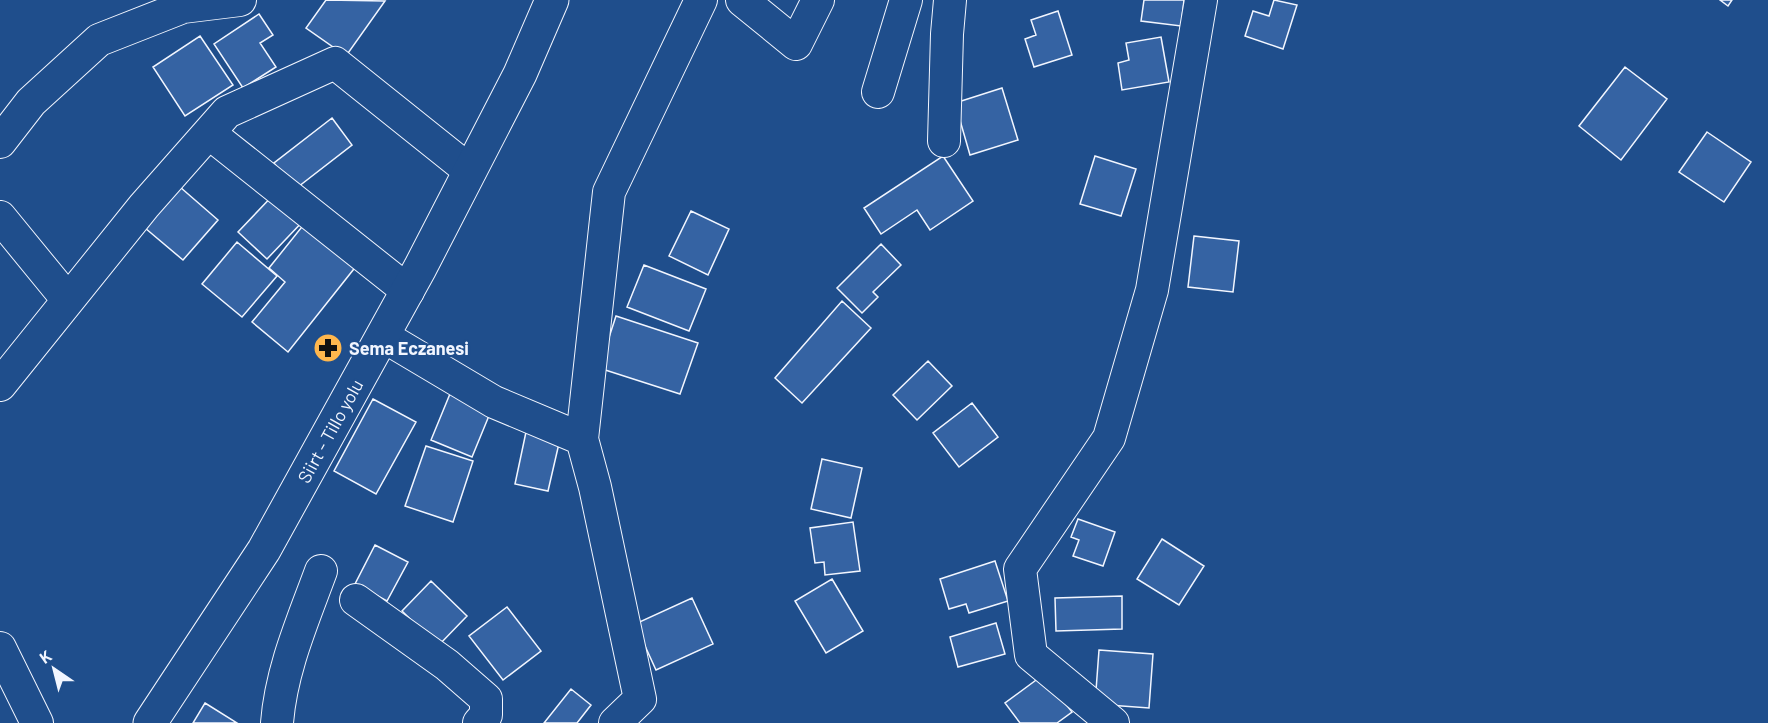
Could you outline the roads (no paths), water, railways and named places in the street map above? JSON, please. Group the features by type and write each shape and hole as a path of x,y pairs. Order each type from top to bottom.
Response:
{"main road":[{"name":"Siirt - Tillo yolu","path":"150,722 264,550 408,291 520,74 552,0"}],"street":[{"path":"0,142 31,102 99,40 183,7 240,0"},
{"path":"615,723 647,711 582,439 609,192 701,0"},
{"path":"742,0 796,44 818,0"},
{"path":"878,92 906,0"},
{"path":"944,141 946,34 950,0"},
{"path":"1113,723 1030,655 1020,569 1108,438 1152,290 1201,0"},
{"path":"0,385 144,206 227,112 335,63 470,171"},
{"path":"209,133 408,291"},
{"path":"0,217 68,300"},
{"path":"383,336 494,402 582,439"},
{"path":"277,723 294,644 321,571"},
{"path":"356,600 447,665 486,699 486,715 478,723"},
{"path":"0,648 37,723"}],"place":[{"name":"Sema Eczanesi","path":"328,348"}]}
